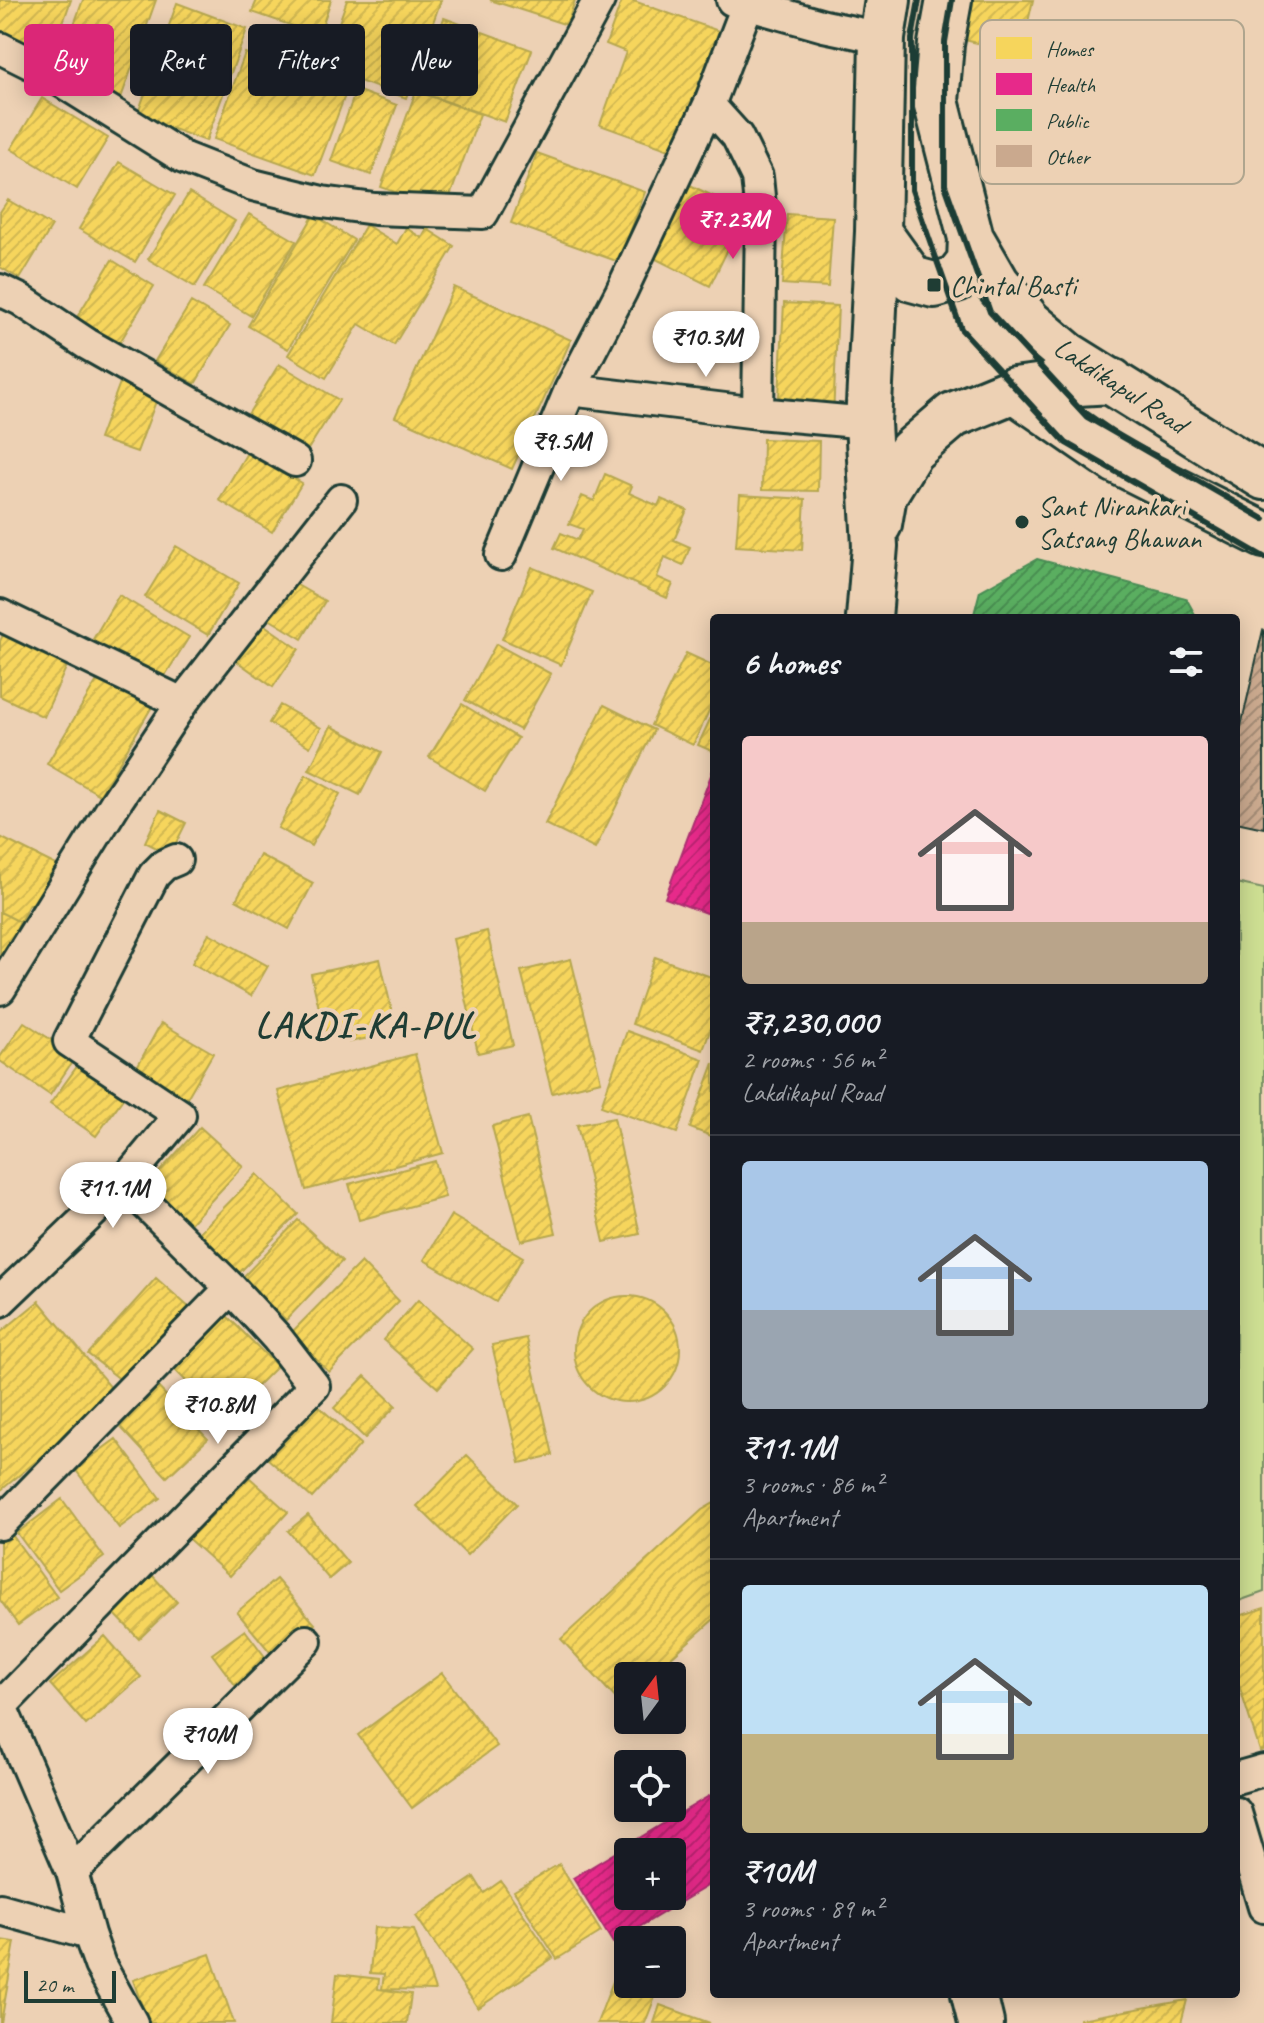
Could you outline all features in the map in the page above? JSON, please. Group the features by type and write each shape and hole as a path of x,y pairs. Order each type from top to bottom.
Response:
{"highway":[{"name":"Lakdikapul Road","path":"949,0 936,101 971,238 997,283 1029,322 1068,355 1264,477"},
{"path":"875,546 868,423 885,19"},
{"path":"878,232 912,279 934,285 956,279 970,261 971,238"},
{"path":"869,614 875,546 884,495 911,451 953,415 1014,390 1112,381"},
{"path":"1014,390 1115,460 1264,535"},
{"path":"975,1998 981,2023"}],"street":[{"path":"0,48 42,69 184,158 253,185 322,202 375,209 483,213 599,0"},
{"path":"501,555 570,390 621,292 709,105 740,3 824,26 885,19"},
{"path":"709,105 737,136 757,177 761,216 758,413"},
{"path":"0,290 21,300 87,344 295,461"},
{"path":"570,390 868,423"},
{"path":"0,989 116,802 182,703 341,500"},
{"path":"0,615 182,703"},
{"path":"0,1301 124,1182 180,1115 69,1041 154,875 164,865 176,860"},
{"path":"124,1182 231,1288 277,1338 314,1386 0,1705 72,1872 100,1965 132,2023"},
{"path":"0,1524 231,1288"},
{"path":"72,1872 306,1641"},
{"path":"1240,1761 1264,1755"},
{"path":"1240,1777 1264,1770"},
{"path":"1240,1826 1264,1907"},
{"path":"0,1909 89,1934"}],"green space":[{"path":"1240,884 1264,889 1264,1592 1240,1601"}],"building: Homes":[{"path":"0,0 71,0 62,24 24,24 24,53 0,44"},
{"path":"83,0 156,0 147,24 130,24 130,73 121,98 114,95 114,24 74,24"},
{"path":"257,0 331,0 323,24 287,24 252,12"},
{"path":"347,0 441,0 432,24 381,24 381,89 365,83 365,24 339,24"},
{"path":"490,0 575,0 567,25"},
{"path":"622,0 631,0 719,31 675,152 600,125 626,52 606,44"},
{"path":"969,0 1033,0 1028,20 980,20 980,44 960,39"},
{"path":"177,3 247,29 232,70 232,24 170,24"},
{"path":"444,18 460,24 442,24"},
{"path":"478,30 532,50 505,122 431,96 478,96"},
{"path":"245,53 248,54 248,96 345,96 315,175 214,139"},
{"path":"365,93 397,105 371,175 331,161 354,96 365,96"},
{"path":"144,96 222,96 206,141 137,116"},
{"path":"414,96 430,96 480,114 445,210 381,187"},
{"path":"42,98 108,138 77,189 11,149"},
{"path":"537,153 645,192 619,262 511,223"},
{"path":"119,162 175,195 135,262 79,229"},
{"path":"690,185 746,212 710,286 654,258"},
{"path":"189,193 235,221 195,287 148,259"},
{"path":"8,200 52,226 20,279 0,267 0,212"},
{"path":"249,214 296,241 251,316 204,288"},
{"path":"787,214 833,217 828,287 782,284"},
{"path":"314,215 354,240 288,349 248,326"},
{"path":"366,225 397,244 406,228 422,238 427,229 454,246 394,345 359,324 326,378 288,355"},
{"path":"112,260 154,286 114,352 71,327"},
{"path":"454,287 571,340 512,469 395,417"},
{"path":"191,302 230,325 195,384 155,361"},
{"path":"784,303 838,306 833,417 778,414"},
{"path":"279,364 339,400 307,451 247,416"},
{"path":"124,372 162,385 137,452 99,439"},
{"path":"763,439 819,441 818,491 762,490"},
{"path":"248,451 302,483 272,532 219,500"},
{"path":"605,474 632,486 629,493 658,506 661,499 687,510 674,540 690,547 683,565 665,557 657,577 673,584 667,598 554,548 561,533 578,540 583,529 569,524 582,496 594,501"},
{"path":"740,495 805,499 802,550 736,546"},
{"path":"176,546 239,583 208,635 145,597"},
{"path":"532,567 592,592 561,665 502,639"},
{"path":"276,573 325,601 302,639 254,610"},
{"path":"119,595 189,637 161,682 92,641"},
{"path":"250,615 299,649 273,687 224,652"},
{"path":"6,629 70,659 44,717 0,696 0,641"},
{"path":"496,644 551,674 520,730 465,700"},
{"path":"686,653 710,664 710,709 693,745 651,725"},
{"path":"105,667 157,698 100,795 47,764"},
{"path":"462,704 518,738 485,791 429,757"},
{"path":"280,705 321,728 310,747 269,723"},
{"path":"604,705 654,730 595,849 545,824"},
{"path":"710,720 710,750 698,745"},
{"path":"331,726 382,752 360,795 309,770"},
{"path":"306,775 340,794 311,846 278,828"},
{"path":"160,810 186,823 170,855 145,842"},
{"path":"0,837 62,868 41,910 29,904 20,922 0,912"},
{"path":"260,855 313,883 289,929 236,900"},
{"path":"0,912 20,922 0,963"},
{"path":"487,931 513,1045 478,1053 453,939"},
{"path":"209,933 268,966 251,996 192,963"},
{"path":"655,957 710,977 710,1031 703,1050 632,1024"},
{"path":"380,959 393,1016 375,1020 379,1036 349,1042 346,1030 325,1034 311,974"},
{"path":"571,959 601,1081 552,1093 521,971"},
{"path":"24,1022 76,1056 50,1095 0,1061"},
{"path":"161,1023 213,1053 183,1105 132,1076"},
{"path":"627,1031 703,1059 677,1133 601,1106"},
{"path":"415,1054 443,1153 306,1190 278,1091"},
{"path":"81,1061 127,1093 96,1136 50,1104"},
{"path":"710,1074 710,1136 690,1128"},
{"path":"528,1117 556,1233 521,1241 492,1126"},
{"path":"614,1118 640,1234 604,1242 577,1125"},
{"path":"200,1127 243,1166 185,1229 142,1191"},
{"path":"435,1161 445,1197 359,1220 349,1184"},
{"path":"257,1174 298,1214 230,1282 190,1242"},
{"path":"451,1215 523,1257 496,1302 424,1260"},
{"path":"298,1220 342,1261 286,1320 242,1278"},
{"path":"361,1262 399,1301 329,1372 290,1334"},
{"path":"156,1278 200,1317 126,1384 88,1354"},
{"path":"627,1296 647,1300 665,1311 676,1329 680,1349 676,1369 665,1387 647,1398 627,1402 607,1398 589,1387 578,1369 574,1349 578,1329 589,1311 607,1300"},
{"path":"418,1300 473,1349 438,1388 383,1340"},
{"path":"39,1301 117,1395 0,1491 0,1333"},
{"path":"218,1307 277,1366 224,1419 165,1360"},
{"path":"526,1338 553,1455 520,1463 492,1345"},
{"path":"365,1376 396,1406 365,1438 334,1408"},
{"path":"151,1380 208,1439 167,1477 113,1419"},
{"path":"317,1405 361,1444 312,1498 268,1459"},
{"path":"116,1439 160,1498 119,1528 75,1469"},
{"path":"467,1455 517,1504 467,1555 417,1506"},
{"path":"241,1470 288,1512 230,1576 183,1534"},
{"path":"62,1499 104,1557 59,1590 17,1533"},
{"path":"710,1505 710,1623 666,1662 614,1662 614,1696 561,1639"},
{"path":"308,1515 348,1563 329,1579 288,1531"},
{"path":"10,1532 57,1597 18,1625 0,1600 0,1539"},
{"path":"150,1573 177,1602 139,1639 111,1610"},
{"path":"276,1579 315,1624 275,1658 237,1612"},
{"path":"1264,1608 1264,1750 1260,1751 1240,1688 1240,1616"},
{"path":"245,1630 269,1662 236,1686 212,1654"},
{"path":"105,1636 141,1677 86,1725 50,1684"},
{"path":"442,1673 497,1746 412,1808 358,1735"},
{"path":"559,1864 601,1932 557,1959 514,1891"},
{"path":"474,1877 484,1893 501,1881 553,1958 478,2008 416,1916"},
{"path":"374,1927 414,1930 435,1990 382,1989 384,1974 370,1973"},
{"path":"0,1940 15,1942 1,2023 0,2023"},
{"path":"210,1954 234,2023 148,2023 133,1980"},
{"path":"337,1974 379,1979 378,1989 411,1994 407,2023 331,2023"},
{"path":"614,1979 614,1998 655,1998 645,2023 597,2023"},
{"path":"1187,2000 1181,2023 1080,2023 1080,2019"},
{"path":"660,2005 710,2023 654,2023"}],"building: Health":[{"path":"710,778 710,915 665,898"},
{"path":"710,1795 710,1884 686,1899 686,1838 639,1838 666,1822 686,1822 686,1810"},
{"path":"614,1853 614,1910 668,1910 641,1926 614,1926 614,1942 573,1878"}],"building: Public":[{"path":"1037,559 1186,598 1195,614 974,614 980,591"}],"building: Other":[{"path":"1263,630 1264,828 1240,823 1240,731"}],"railway":[{"path":"919,0 912,39 912,190 961,329 1066,443 1264,557"},
{"path":"952,0 945,42 945,185 990,312 1087,417 1264,519"}],"place":[{"name":"Chintal Basti","path":"934,285"},
{"name":"Sant Nirankari Satsang Bhawan","path":"1022,522"}],"district":[{"name":"LAKDI-KA-PUL","path":"366,1024"}]}
